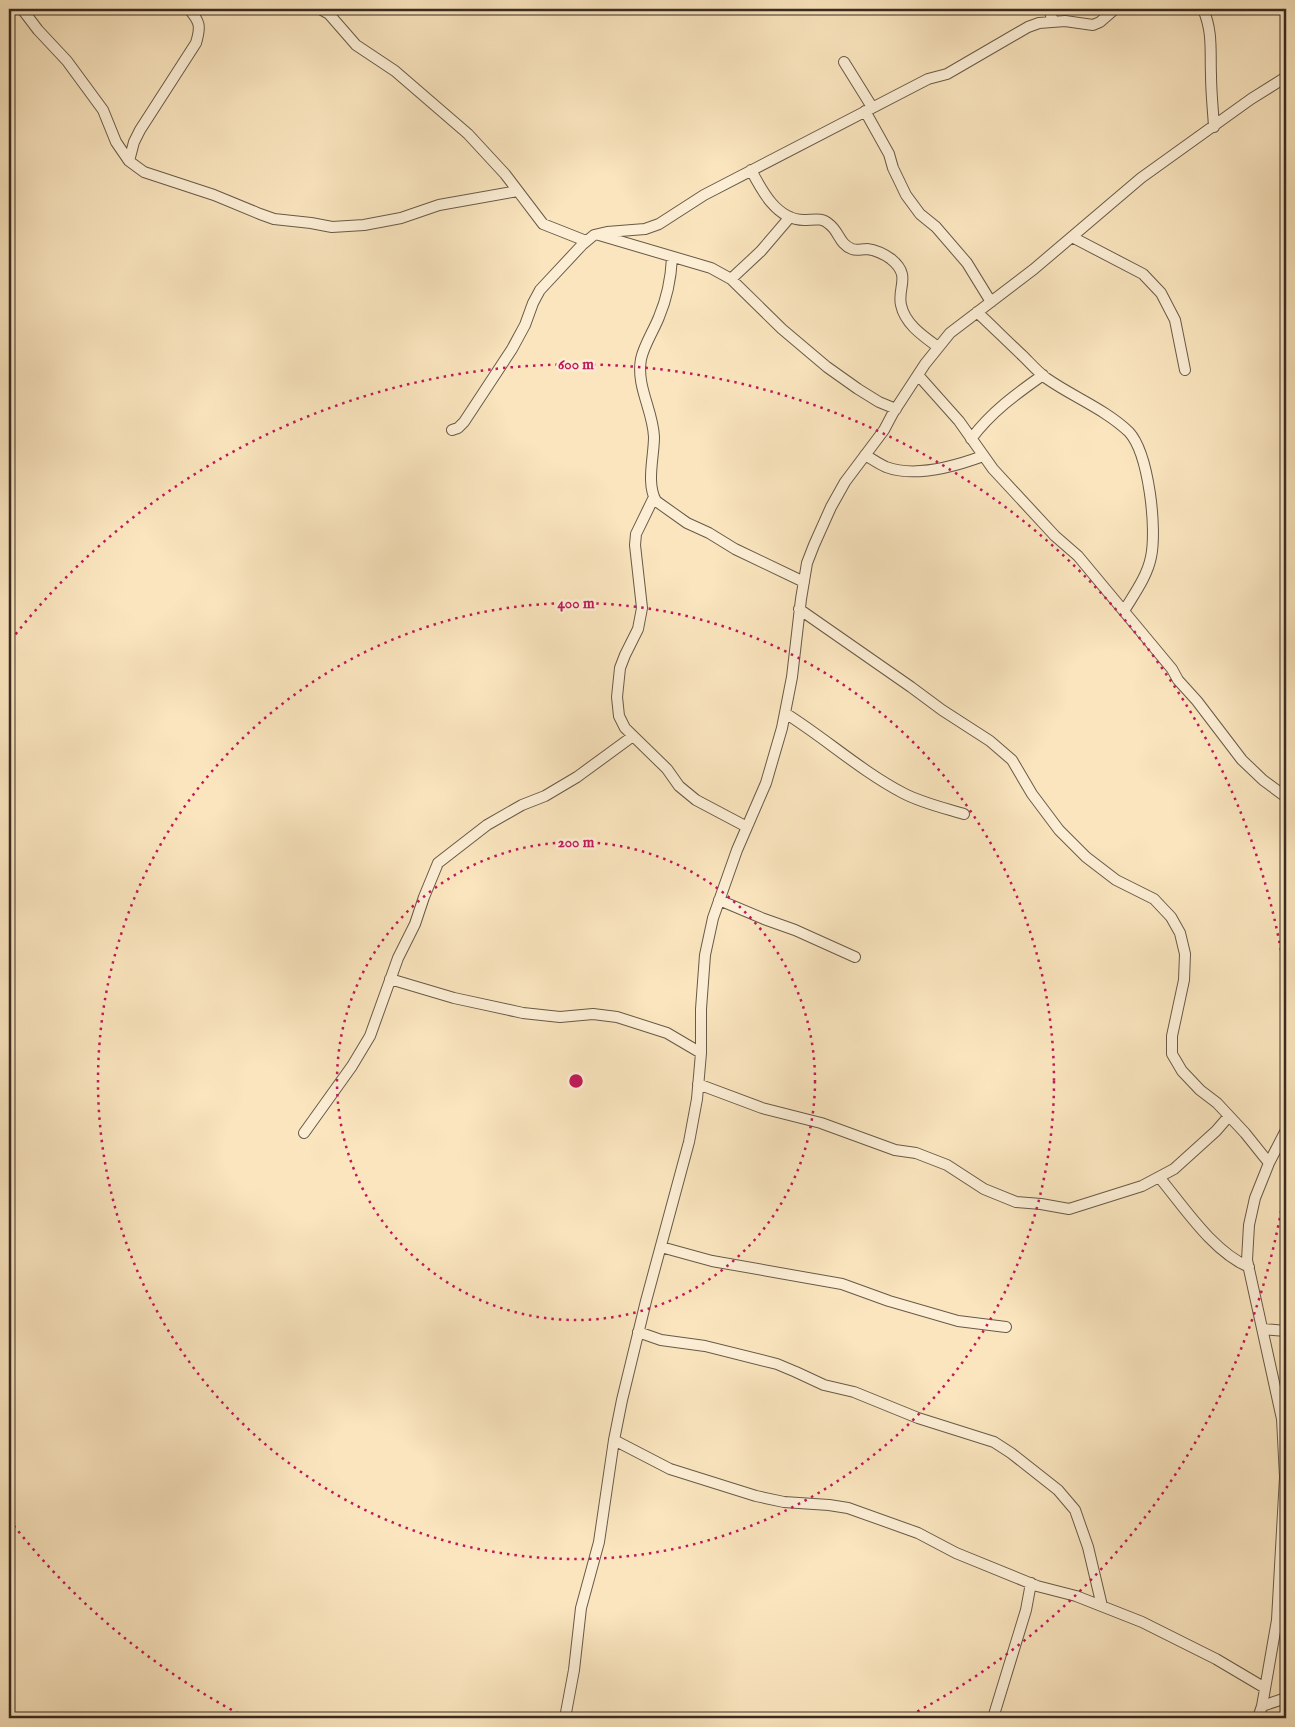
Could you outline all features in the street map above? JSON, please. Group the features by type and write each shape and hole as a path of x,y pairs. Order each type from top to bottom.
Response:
{"street":[{"path":"22,9 38,30 67,61 104,110 116,142 129,161 144,172 214,195 274,219 311,222 332,227 364,225 401,218 439,205 518,191"},
{"path":"129,161 134,142 140,130 196,43 201,28 189,9"},
{"path":"320,9 330,14 356,45 395,71 468,134 495,162 543,224 586,241"},
{"path":"1049,9 1052,22"},
{"path":"452,430 458,428 464,422 496,375 525,325 540,290 586,241 597,234 645,229 659,224 751,170 928,79 947,74 1028,27 1039,23 1052,22 1093,25 1100,22 1116,9"},
{"path":"1203,9 1209,22 1212,50 1210,74 1214,127"},
{"path":"844,62 869,109 906,195 920,214 936,227 967,263 990,302"},
{"path":"565,1718 574,1670 581,1608 600,1542 614,1440 638,1332 689,1142 701,1053 701,1009 705,955 712,918 766,783 792,677 799,609 807,563 831,507 845,482 884,430 938,347 950,334 1034,269 1141,178 1251,99 1286,77"},
{"path":"751,170 772,204 783,214 804,220 821,220 829,224 841,242 850,248 875,251 884,254 893,261 900,271 903,282 900,304 908,322 938,347"},
{"path":"731,279 761,251 790,217"},
{"path":"597,234 672,258 711,268 731,279 782,329 827,368 865,393 896,409"},
{"path":"1072,237 1143,274 1161,293 1175,320 1185,370"},
{"path":"672,258 671,276 660,315 641,358 640,377 643,395 651,418 654,435 651,476 654,497 656,501 687,523 709,533 735,549 804,582"},
{"path":"977,312 1043,375 1111,418 1129,433 1136,443 1152,504 1153,536 1151,558 1143,580 1124,611"},
{"path":"971,438 1000,406 1043,375"},
{"path":"918,376 959,421 992,469 1055,536 1078,556 1172,669 1178,680 1197,701 1242,760 1263,780 1286,797"},
{"path":"865,455 886,467 914,471 950,467 984,456"},
{"path":"654,497 636,534 635,545 642,608 638,629 620,668 617,697 619,716 626,728 667,769 684,791 747,827"},
{"path":"799,609 942,710 990,740 1012,760 1032,794 1059,830 1086,857 1116,880 1154,898 1171,917 1180,933 1185,954 1184,980 1172,1036 1172,1054 1182,1071 1200,1090 1217,1103 1269,1163"},
{"path":"784,713 902,792 922,802 964,814"},
{"path":"304,1133 352,1066 370,1036 390,979 438,864 487,825 522,805 545,796 577,777 633,736"},
{"path":"719,900 764,920 796,930 854,957"},
{"path":"390,979 454,998 523,1013 560,1017 593,1014 617,1017 666,1033 701,1053"},
{"path":"698,1084 762,1108 821,1123 895,1150 916,1153 947,1165 984,1189 1016,1202 1069,1209 1142,1186 1174,1169 1216,1132 1229,1116"},
{"path":"1258,1718 1262,1706 1277,1620 1285,1477 1282,1419 1247,1260 1249,1225 1254,1198 1286,1130"},
{"path":"1159,1177 1215,1245 1229,1257 1249,1267"},
{"path":"661,1247 712,1261 842,1284 958,1321 1006,1327"},
{"path":"1262,1329 1286,1331"},
{"path":"638,1332 661,1340 705,1346 777,1364 824,1385 854,1392 918,1418 994,1442 1058,1490 1075,1510 1088,1547 1102,1606"},
{"path":"614,1440 670,1469 756,1496 784,1502 828,1504 848,1508 918,1533 956,1553 1031,1583 1076,1596 1142,1622 1216,1659 1265,1688"},
{"path":"993,1718 1026,1610 1031,1583"},
{"path":"1262,1706 1286,1698"}]}
